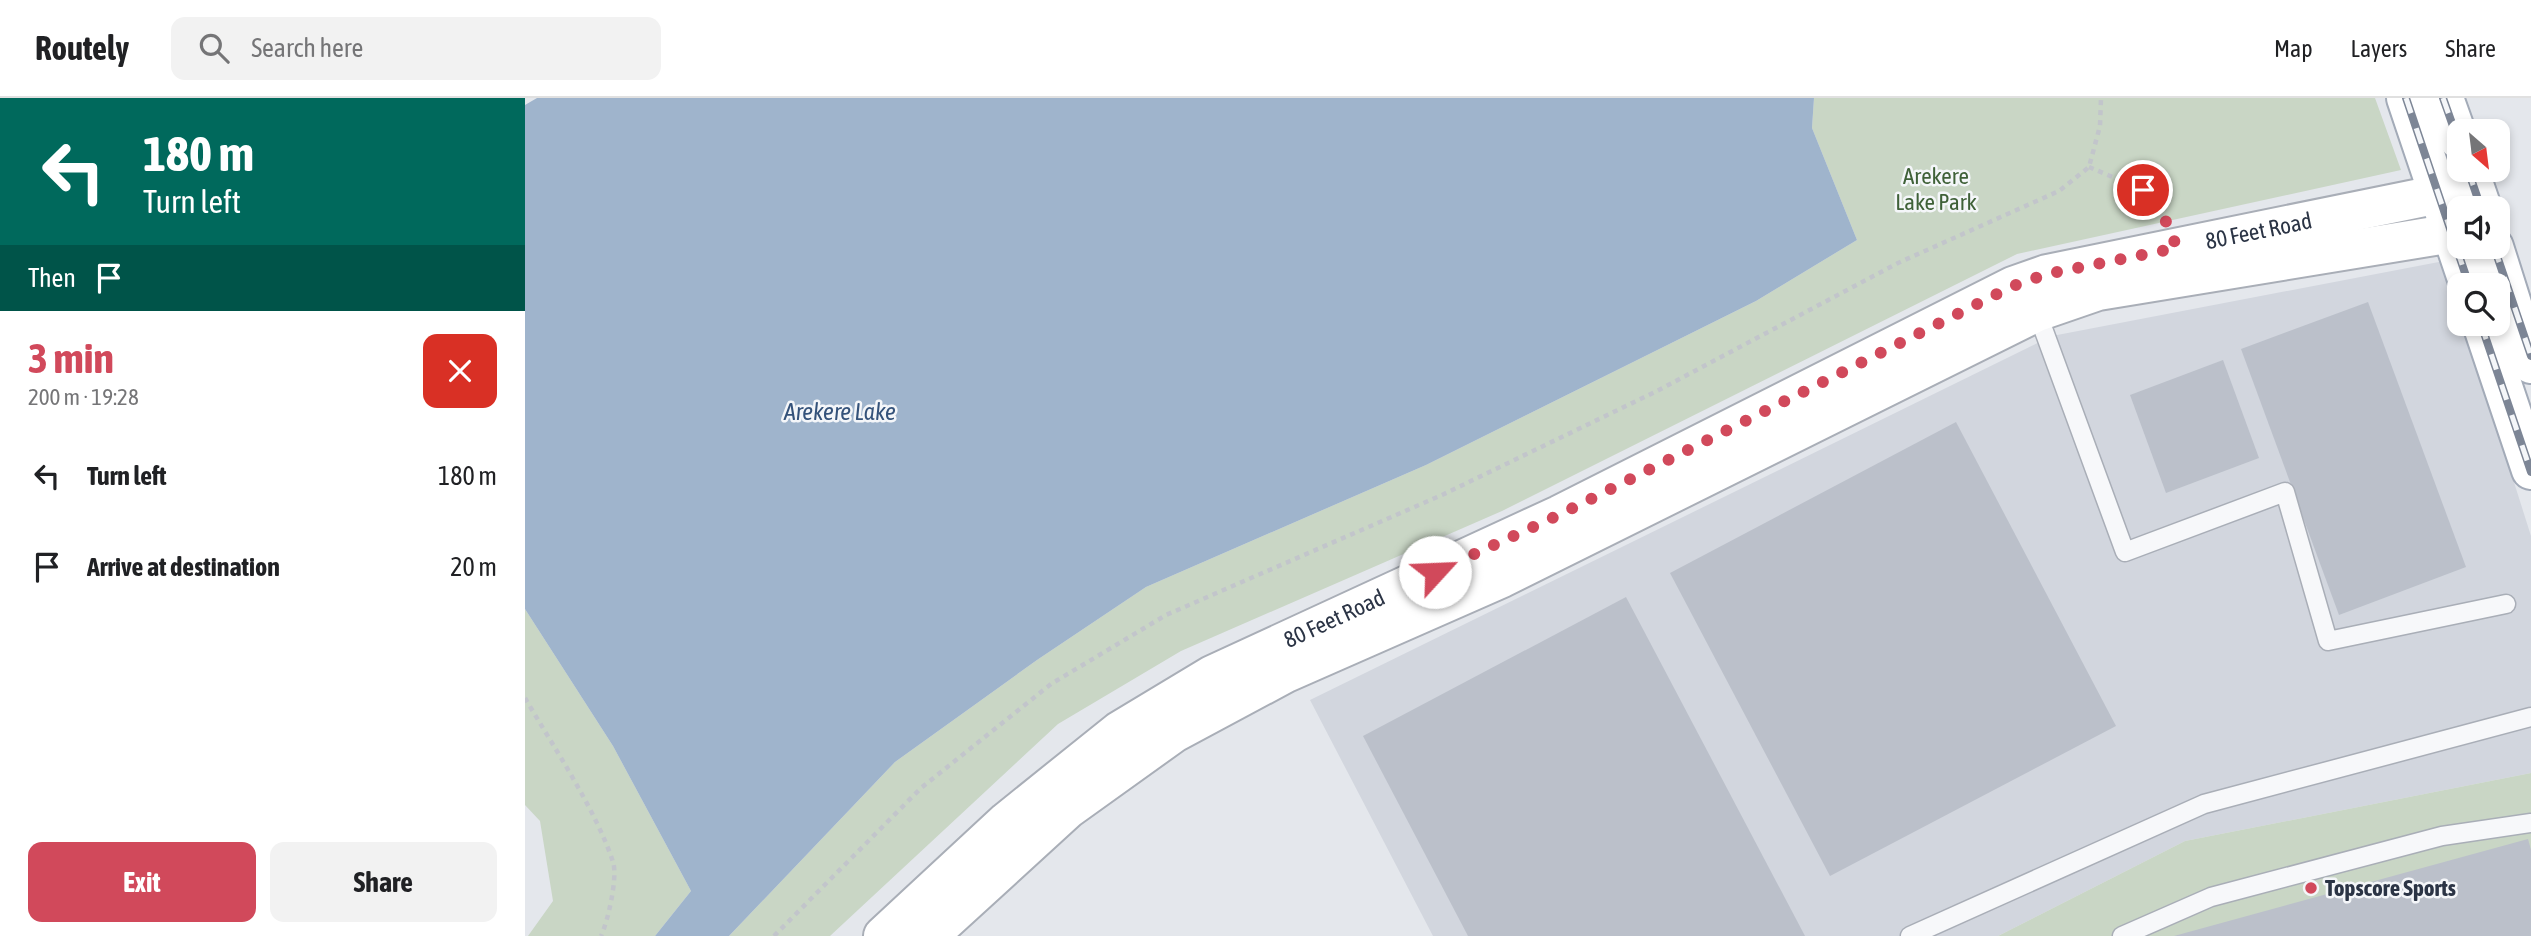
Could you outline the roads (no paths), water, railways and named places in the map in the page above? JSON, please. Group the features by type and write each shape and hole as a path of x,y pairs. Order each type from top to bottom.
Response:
{"main road":[{"path":"2406,98 2466,190"},
{"path":"2444,98 2452,119"},
{"name":"80 Feet Road","path":"893,933 1007,821 1119,731 1212,675 1559,515 2013,286 2047,274 2466,190"},
{"name":"80 Feet Road","path":"929,936 1068,809 1184,727 1286,673 1527,566 2037,312 2098,291 2447,234"},
{"path":"2498,259 2531,364"},
{"path":"2486,336 2531,470"}],"lane":[{"path":"2037,312 2125,552 2285,492 2328,641 2506,604"},
{"path":"1910,936 2204,804 2531,717"},
{"path":"2122,936 2211,898 2442,836 2531,822"}],"water":[{"name":"Arekere Lake","path":"537,98 1814,98 1812,128 1857,240 1756,301 1426,465 1146,587 1037,660 895,762 729,936 655,936 691,891 613,746 525,609 525,105"}],"railway":[{"path":"2406,98 2465,273"},
{"path":"2443,98 2450,119"},
{"path":"2472,182 2477,196"},
{"path":"2498,259 2531,356"},
{"path":"2485,336 2531,472"}],"place":[{"name":"Topscore Sports","path":"2311,888"}],"park label":[{"name":"Arekere Lake Park","path":"1936,189"}]}
